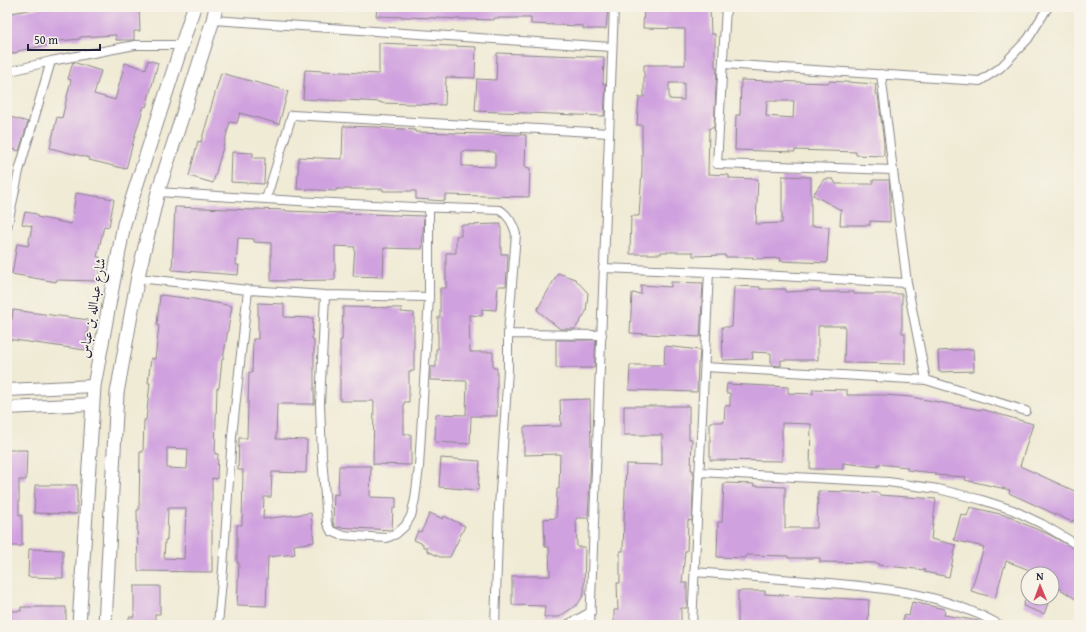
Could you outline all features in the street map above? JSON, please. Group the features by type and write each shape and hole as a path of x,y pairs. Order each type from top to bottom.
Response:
{"main road":[{"name":"شارع عبدالله بن عباس","path":"79,625 94,386 124,224 194,7"},
{"path":"105,625 117,393 138,278 158,192 215,13"}],"street":[{"path":"590,625 602,335 611,47 614,7"},
{"path":"726,7 718,164 893,170"},
{"path":"724,64 980,80 1000,68 1028,39 1048,7"},
{"path":"215,13 611,47"},
{"path":"7,72 51,61 135,45 183,45"},
{"path":"7,228 19,171 51,61"},
{"path":"880,74 907,283 926,380"},
{"path":"266,199 292,115 609,133"},
{"path":"158,192 429,208 500,210 508,215 514,225 516,234 508,334 508,370 499,507 495,625"},
{"path":"325,295 320,404 327,523 332,531 341,535 386,538 396,534 404,526 411,516 415,499 419,467 429,296 429,208"},
{"path":"603,268 710,272 907,283"},
{"path":"692,625 710,272"},
{"path":"138,278 248,290 325,295 429,296"},
{"path":"218,625 224,569 232,436 248,290"},
{"path":"508,334 602,335"},
{"path":"705,367 926,380 1026,410"},
{"path":"7,390 94,386"},
{"path":"7,408 93,404"},
{"path":"699,472 888,482 938,489 982,500 1013,510 1042,524 1079,546"},
{"path":"694,572 891,589 930,597 960,606 1000,625"},
{"path":"567,625 591,612"}],"building":[{"path":"43,7 139,7 140,31 134,31 134,40 116,40 116,35 80,37 80,39 48,42 49,45 18,51 7,55 7,14"},
{"path":"377,7 608,7 606,29 583,29 583,26 531,24 531,18 494,18 494,20 376,16"},
{"path":"644,7 710,7 711,34 715,34 715,67 717,67 714,128 709,128 708,174 729,175 729,178 758,179 756,224 782,223 782,176 811,177 811,226 829,227 827,263 780,261 781,258 753,259 753,257 725,257 725,255 693,256 693,252 630,254 631,216 639,216 642,171 642,125 637,125 639,97 644,97 644,65 685,65 685,29 643,28","holes":["669,83 684,83 684,100 669,99"]},
{"path":"379,43 476,47 475,78 446,77 445,105 303,99 305,70 379,74"},
{"path":"497,53 604,57 603,84 606,84 604,116 475,111 477,79 496,80"},
{"path":"148,60 158,63 146,107 144,106 126,169 50,148 57,117 62,118 71,80 68,79 73,62 101,71 94,94 115,100 125,63 146,69"},
{"path":"221,73 288,91 279,124 240,113 237,123 230,122 213,183 189,176 198,141 201,142"},
{"path":"741,80 829,83 829,81 876,84 875,94 878,94 884,143 884,156 856,155 856,152 735,150 736,115 740,115","holes":["767,101 794,101 793,118 766,116"]},
{"path":"7,116 28,122 19,151 7,147"},
{"path":"343,126 415,130 415,132 526,135 525,167 530,168 529,197 445,195 445,201 416,199 416,191 383,191 383,189 336,189 336,191 297,189 299,157 342,159","holes":["462,151 495,152 495,167 462,166"]},
{"path":"232,152 253,153 253,158 265,158 264,184 231,182"},
{"path":"824,179 833,179 836,184 873,184 873,180 889,180 890,222 870,221 870,225 840,225 841,210 813,195"},
{"path":"76,193 114,199 109,227 104,226 97,257 100,257 100,281 56,280 56,282 12,274 17,244 28,246 32,226 22,224 25,212 37,214 37,217 71,224"},
{"path":"175,207 424,216 422,249 384,248 383,277 353,276 355,247 335,246 335,280 271,281 271,243 254,242 254,239 238,238 236,265 239,265 238,275 172,270"},
{"path":"501,224 501,254 508,254 506,286 498,286 496,310 482,309 482,316 469,315 470,352 493,352 493,368 497,368 497,416 471,416 470,444 435,442 436,414 466,415 467,381 430,380 430,367 436,367 436,349 438,349 440,288 446,288 446,253 456,253 456,236 461,236 461,225"},
{"path":"558,273 575,279 588,293 586,312 575,329 560,329 537,310"},
{"path":"671,282 703,283 700,337 630,333 632,293 641,294 641,285 671,287"},
{"path":"734,286 760,287 760,289 786,289 786,292 820,290 820,292 854,292 854,294 902,294 902,333 905,333 905,364 844,363 845,326 818,326 818,360 781,360 781,366 771,365 771,353 752,352 753,359 723,360 722,327 732,327"},
{"path":"160,295 232,306 222,359 219,388 217,388 215,454 218,454 217,479 212,478 212,572 138,571 137,510 139,510 140,452 143,452 144,420 146,420 150,383 148,383 151,358 155,359 159,326 157,325","holes":["167,448 188,449 187,469 167,468","168,508 186,508 184,559 164,558 165,540 167,540"]},
{"path":"258,303 284,304 284,317 313,318 312,339 314,339 314,404 277,404 276,439 307,440 306,473 272,472 271,497 264,497 263,519 311,513 314,542 294,545 295,554 268,557 266,606 237,605 239,563 237,563 237,525 242,525 243,470 238,470 239,438 247,438 249,372 252,373 253,339 258,339"},
{"path":"343,307 402,308 401,312 414,313 414,371 409,371 409,402 404,402 404,434 411,434 411,465 373,464 374,401 340,401 340,340 342,340"},
{"path":"13,310 89,320 85,350 7,339 7,318 12,319"},
{"path":"556,340 596,340 594,368 556,368"},
{"path":"665,346 700,350 697,392 629,390 630,365 664,365"},
{"path":"973,349 974,371 939,372 938,351"},
{"path":"727,384 788,387 788,393 813,394 813,389 847,390 847,395 911,397 981,409 1033,424 1020,466 1079,493 1079,522 1073,520 1072,522 1009,493 1010,490 965,480 966,477 935,475 935,473 907,470 907,467 878,464 878,467 843,463 843,469 810,469 811,424 782,423 782,461 710,460 710,422 724,422 725,406 730,406 730,393 726,393"},
{"path":"590,399 591,454 588,518 576,518 577,547 585,547 584,594 578,604 559,617 544,617 545,606 512,605 512,576 550,576 549,547 545,547 544,519 556,518 560,454 524,455 524,427 561,426 560,400"},
{"path":"624,406 689,406 689,439 692,439 691,470 693,470 692,521 688,520 687,551 685,551 682,583 687,583 687,608 681,608 681,625 614,625 614,610 618,610 617,583 620,583 620,551 623,551 626,464 662,465 662,435 624,435"},
{"path":"7,450 27,450 26,480 19,480 19,515 22,515 22,546 7,546"},
{"path":"441,458 480,461 478,490 439,487"},
{"path":"339,466 371,466 370,497 396,498 396,508 393,508 392,530 335,527 333,522 334,494 338,495"},
{"path":"724,483 785,487 785,528 817,528 818,491 879,493 879,495 936,499 931,539 956,545 949,577 924,572 925,570 878,565 878,563 820,562 820,558 788,558 788,556 746,555 746,558 717,557 718,522 722,522"},
{"path":"35,485 77,485 77,514 34,513"},
{"path":"970,507 1013,517 1013,519 1050,535 1079,551 1079,601 1060,589 1060,566 1020,566 1006,561 995,598 971,591 984,547 954,540 961,514 967,516"},
{"path":"430,513 443,519 444,516 465,526 450,557 440,557 427,551 427,547 423,547 423,544 414,540 418,531 421,532"},
{"path":"29,549 63,550 63,578 28,577"},
{"path":"134,586 160,586 160,614 155,614 155,625 129,625 129,617 134,617"},
{"path":"738,591 765,591 765,594 869,600 868,625 738,624"},
{"path":"912,602 945,609 944,615 979,621 979,625 902,625 904,615 909,616"},
{"path":"1023,606 1047,606 1044,614"},
{"path":"21,607 66,607 66,625 7,625 7,611 21,611"}]}
